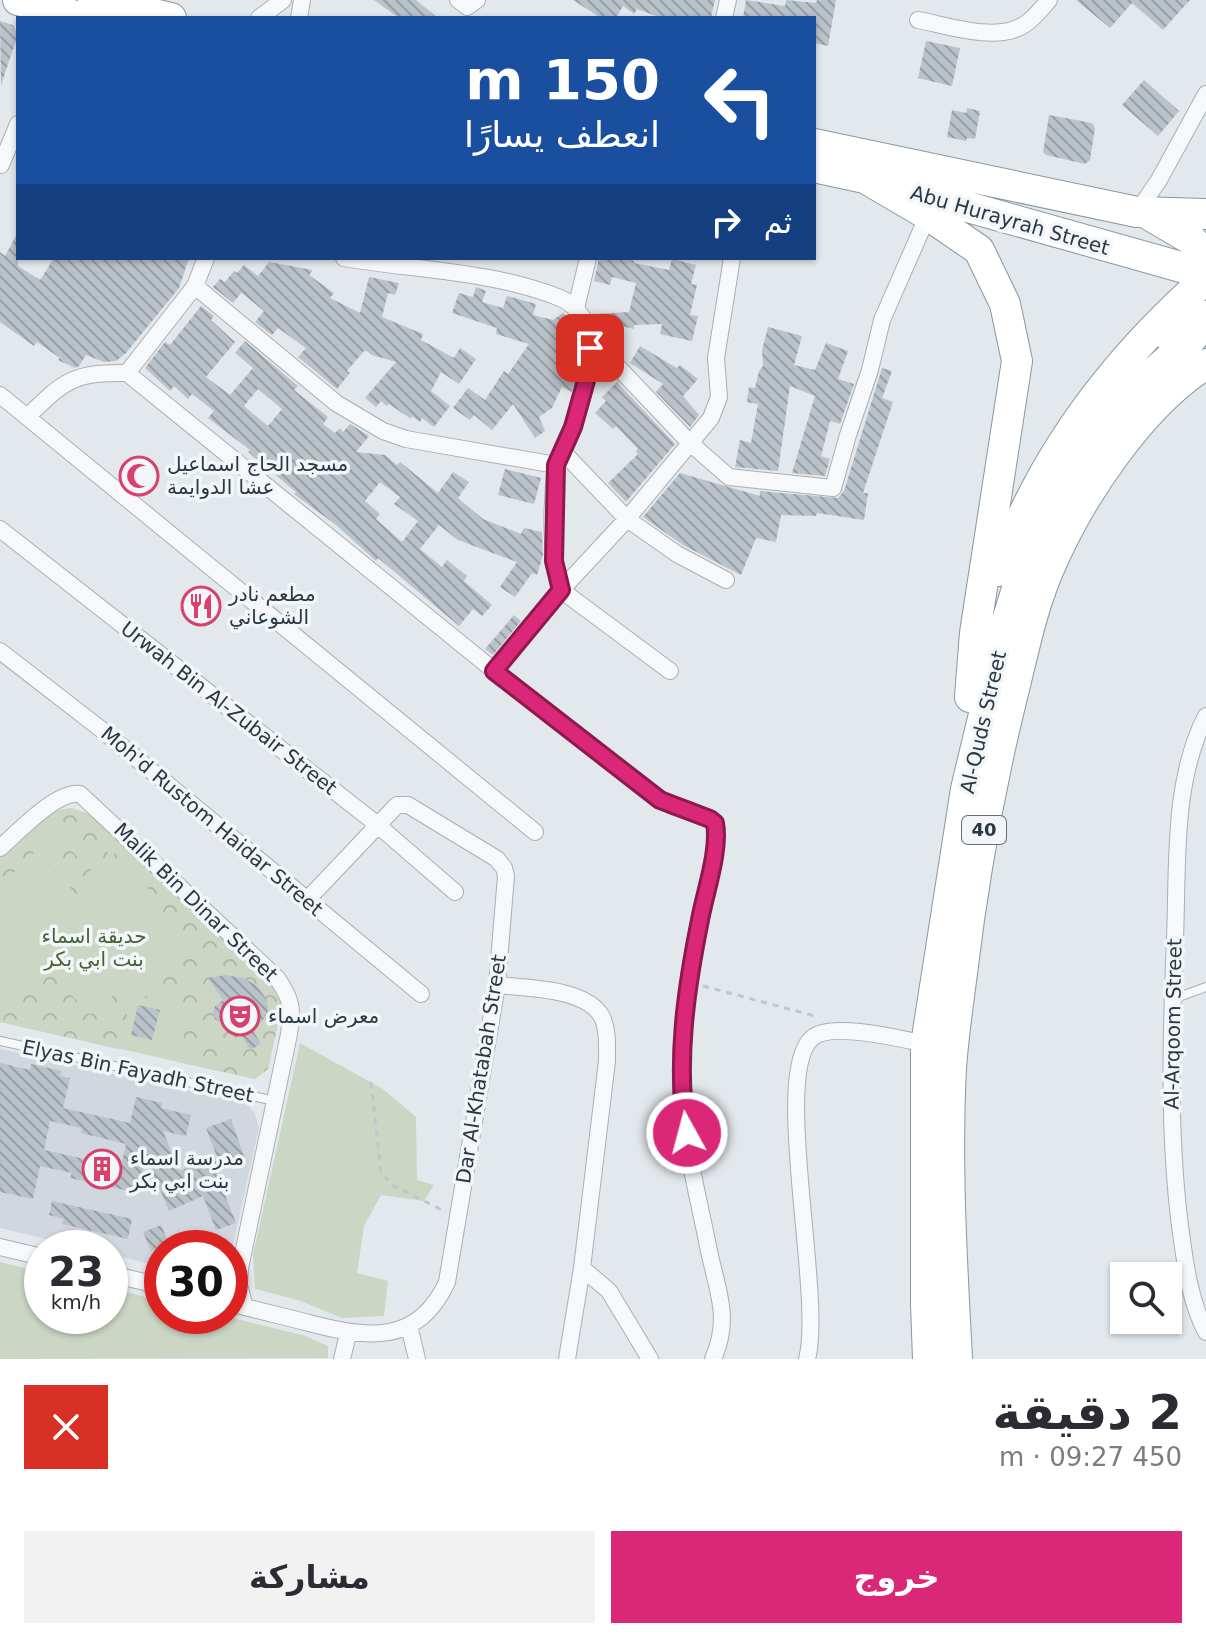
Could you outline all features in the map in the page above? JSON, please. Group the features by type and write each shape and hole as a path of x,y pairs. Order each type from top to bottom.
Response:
{"highway":[{"path":"93,0 162,16"},
{"path":"30,8 72,16"},
{"name":"Abu Hurayrah Street","path":"816,144 1143,213 1206,214"},
{"name":"Abu Hurayrah Street","path":"816,167 865,178 1206,276"},
{"path":"865,178 979,250 1005,304 1017,361 975,633 966,789"},
{"path":"1143,213 1192,240 1206,258"},
{"path":"970,697 990,597 1014,530 1054,455 1089,404 1136,348 1206,276"},
{"path":"1136,348 1188,316 1203,349"},
{"name":"Al-Quds Street","path":"928,1359 926,1044 966,789 1004,631 1028,553 1072,465 1105,421 1154,371 1203,349"},
{"name":"Al-Quds Street","path":"957,1359 950,1168 951,1068 972,893 1014,689 1033,615 1051,563 1090,488 1203,349"}],"street":[{"path":"262,16 283,0"},
{"path":"458,0 467,7 477,0"},
{"path":"918,20 984,33 1004,31 1021,27 1049,0"},
{"path":"1143,213 1206,94"},
{"path":"0,165 16,129"},
{"path":"590,348 615,364 690,443 729,477 833,488 870,370 882,320 928,215"},
{"path":"127,373 195,286 205,260"},
{"path":"360,260 512,284 561,299 576,308 588,325 590,348 587,377 573,427 559,458 554,561 561,590 670,671"},
{"path":"467,276 470,260"},
{"path":"576,308 588,260"},
{"path":"494,671 711,418 719,397 716,358 732,260"},
{"path":"195,286 336,403 383,431 406,439 559,458 627,519 677,554 726,580"},
{"path":"27,417 49,396 82,375 127,373 494,671 660,800 715,823 714,850 686,999 682,1073 682,1107 691,1159 709,1254 722,1299 722,1327 713,1359"},
{"path":"0,395 535,832"},
{"name":"Urwah Bin Al-Zubair Street","path":"0,529 378,825 455,892"},
{"name":"Moh'd Rustom Haidar Street","path":"0,651 102,730 421,994"},
{"name":"Al-Arqoom Street","path":"1206,716 1190,760 1181,808 1171,1126 1185,1267 1198,1316 1206,1332"},
{"name":"Malik Bin Dinar Street","path":"0,848 33,818 63,797 73,793 87,798 277,978 289,995 292,1013 248,1231"},
{"name":"Dar Al-Khatabah Street","path":"248,1308 348,1334 371,1336 409,1326 438,1301 447,1282 497,985 506,895 504,868 497,859 408,805 397,805 307,900"},
{"path":"497,985 559,992 586,1001 601,1015 606,1034 607,1061 582,1268 567,1359"},
{"path":"807,1359 810,1307 795,1119 796,1090 804,1050 811,1038 833,1032 852,1032 926,1044"},
{"path":"0,1247 24,1253"},
{"path":"582,1268 609,1291 650,1359"},
{"path":"409,1326 417,1359"},
{"path":"342,1359 348,1334"}],"lane":[{"path":"1173,1000 1206,987"},
{"name":"Elyas Bin Fayadh Street","path":"0,1041 276,1101"}],"path":[{"path":"702,986 821,1018"},
{"path":"371,1082 381,1173 394,1186 458,1218"}],"shaded area":[{"path":"0,1049 247,1103 255,1114 259,1127 236,1230 144,1230 144,1262 128,1258 128,1230 24,1230 24,1234 0,1228"}],"green space":[{"name":"حديقة اسماء بنت ابي بكر","path":"71,808 89,814 269,981 282,1005 268,1069 255,1079 0,1022 0,856 55,811"},
{"path":"71,808 89,814 110,833 107,857 111,865 108,872 74,840 53,830 44,832 36,840 31,877 23,866 0,882 0,856 55,811"},
{"path":"117,840 269,981 282,1005 268,1069 255,1079 178,1062 184,1035 157,967 196,952 213,977 210,981 223,1000 215,1008 215,1019 222,1023 233,1021 250,1050 261,1044 254,1032 268,1013 267,1004 254,985 225,975 146,897 148,886 135,871 114,858"},
{"path":"53,841 64,843 99,879 79,897 41,857 43,845"},
{"path":"44,966 90,1015 126,984 151,999 132,995 118,1049 0,1022 0,980 14,999 42,980 36,971"},
{"path":"300,1043 383,1089 416,1117 417,1180 434,1185 424,1201 381,1195 364,1226 357,1273 388,1281 384,1316 342,1318 298,1300 255,1289 253,1255"},
{"path":"0,1262 24,1268 24,1334 128,1334 128,1292 144,1296 144,1334 248,1334 248,1322 306,1336 328,1346 328,1358 0,1359"}],"building":[{"path":"374,0 416,0 436,16 396,16"},
{"path":"573,0 715,0 711,16 656,16 637,9 634,14 623,6 617,16 598,16"},
{"path":"746,0 785,6 786,0 816,3 817,0 836,0 828,46 816,43 816,16 743,16"},
{"path":"1076,0 1190,0 1163,30 1132,3 1110,28"},
{"path":"0,21 13,25 16,31 16,41 1,85"},
{"path":"926,41 960,48 952,86 918,78"},
{"path":"1144,80 1179,111 1158,136 1122,105"},
{"path":"967,108 980,111 975,139 967,138 966,141 947,137 952,110 966,113"},
{"path":"1049,115 1092,123 1095,128 1090,160 1085,164 1043,152"},
{"path":"16,236 18,266 40,280 53,260 188,260 179,288 126,353 116,361 104,362 86,355 75,368 58,360 60,358 37,342 34,346 0,322 0,252 5,256"},
{"path":"599,260 630,260 669,270 672,260 696,265 691,284 697,285 690,315 698,316 692,341 660,334 662,324 634,325 634,329 595,320 592,314 629,312 636,283 612,277 610,285 594,281"},
{"path":"269,262 313,270 309,275 334,293 330,298 360,313 369,277 399,283 395,295 388,293 382,317 423,334 421,340 454,358 460,348 476,359 459,384 441,372 431,391 450,406 434,427 422,418 420,422 412,416 411,419 381,401 376,407 365,398 396,362 365,350 337,389 298,357 306,348 278,328 272,335 255,322 264,311 241,293 233,303 213,287 220,279 225,282 244,265 258,276"},
{"path":"476,287 486,291 482,302 503,308 507,296 536,304 533,315 553,320 563,313 568,317 559,329 573,344 562,375 575,381 572,392 562,387 552,408 539,417 545,431 535,438 513,404 492,430 474,415 470,420 453,408 468,388 485,400 504,371 508,374 529,344 496,334 497,328 452,313 459,293 473,297"},
{"path":"201,306 214,316 211,320 235,342 206,377 230,395 253,368 235,353 245,341 298,386 294,390 328,417 323,424 335,433 340,428 343,432 350,424 369,436 356,452 385,455 397,465 400,462 438,493 453,472 469,482 458,498 483,519 521,534 524,528 542,532 543,555 537,575 532,573 515,597 500,587 517,562 458,540 439,525 420,549 442,567 447,560 467,576 464,581 492,605 482,616 473,609 459,626 378,558 376,561 336,525 294,494 296,492 248,452 250,450 208,418 214,411 192,394 188,399 174,386 170,391 145,368 165,342 170,345","holes":["258,389 282,409 268,426 244,406","380,482 400,497 394,504 418,521 402,542 376,519 380,514 365,501"]},
{"path":"768,327 802,336 794,365 815,370 826,343 848,351 838,379 854,384 840,424 830,421 821,456 830,459 825,476 792,473 815,396 790,386 778,471 735,467 740,440 751,443 758,404 747,402 749,387 755,388 763,366 762,350"},
{"path":"640,346 677,368 680,365 698,379 683,396 699,415 690,427 656,392 663,384 630,363"},
{"path":"882,368 892,371 882,398 893,402 863,493 868,493 864,520 817,513 816,516 781,515 776,542 756,538 741,575 683,545 643,517 680,473 760,496 760,491 838,498 844,491"},
{"path":"617,382 675,444 626,502 608,483 638,454 638,449 616,426 613,429 595,413 606,401 602,397"},
{"path":"505,469 541,478 534,504 498,495"},
{"path":"514,615 521,621 493,655 485,649"},
{"name":"معرض اسماء","path":"225,975 243,978 256,985 267,1000 268,1013 254,1032 261,1044 250,1050 235,1024 222,1023 215,1019 213,1013 215,1006 223,1000 208,978"},
{"path":"138,1005 160,1010 152,1040 131,1035"},
{"path":"0,1063 30,1070 31,1064 62,1071 60,1076 70,1078 63,1108 130,1123 136,1097 162,1103 161,1108 191,1115 186,1136 163,1131 179,1171 217,1157 206,1128 231,1119 246,1162 216,1172 236,1223 216,1230 203,1196 169,1211 146,1157 138,1193 70,1178 72,1173 40,1166 33,1199 0,1192","holes":["50,1121 82,1128 81,1133 126,1144 121,1167 44,1150"]},
{"path":"52,1201 132,1219 128,1239 128,1230 88,1230 62,1224 64,1219 49,1215"}],"place":[{"name":"مسجد الحاج اسماعيل عشا الدوايمة","path":"139,476"},
{"name":"مطعم نادر الشوعاني","path":"201,606"},
{"name":"معرض اسماء","path":"240,1016"},
{"name":"مدرسة اسماء بنت ابي بكر","path":"102,1169"}],"route":[{"path":"590,348 587,377 573,427 556,465 554,561 561,590 494,671 660,800 715,823 714,850 686,999 682,1107 687,1133"}]}
